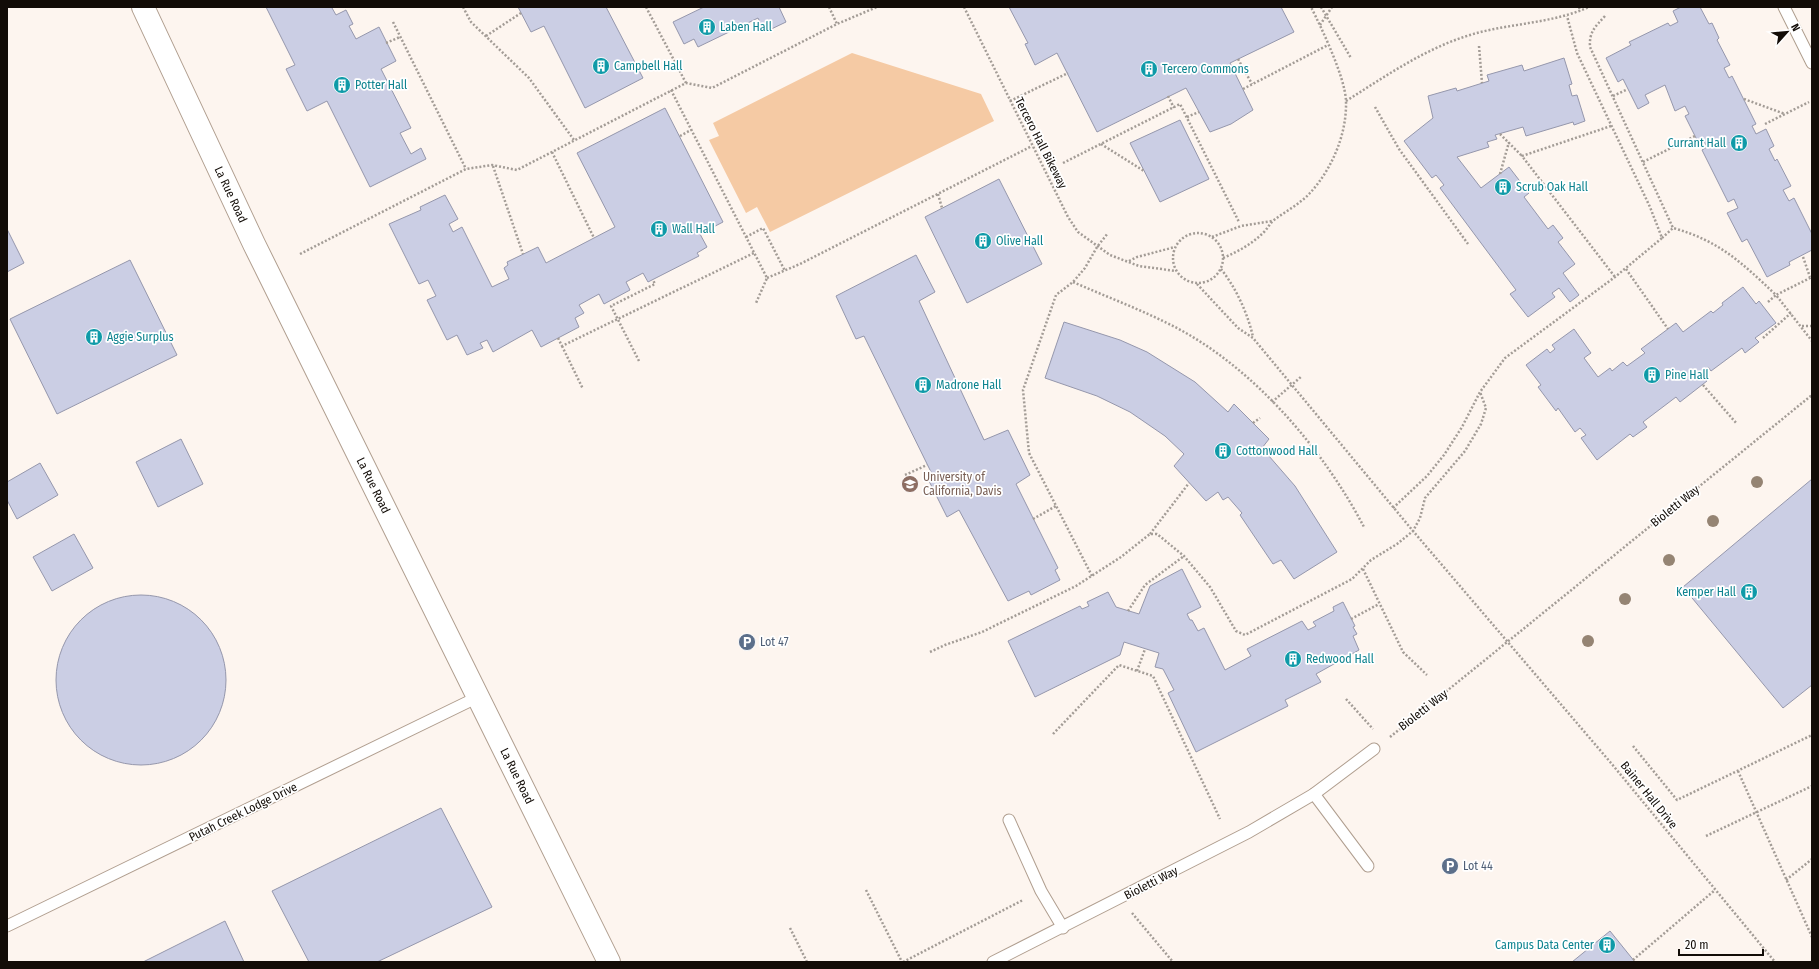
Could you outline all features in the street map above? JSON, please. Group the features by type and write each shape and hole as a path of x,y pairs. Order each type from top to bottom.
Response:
{"street":[{"name":"La Rue Road","path":"143,7 263,264 609,962"}],"lane":[{"path":"1784,7 1812,63"},
{"name":"Putah Creek Lodge Drive","path":"7,926 478,697"},
{"name":"Bioletti Way","path":"993,962 1063,928 1249,832 1314,794 1374,749"},
{"path":"1314,794 1368,866"},
{"path":"1009,820 1041,891 1063,928"}],"path":[{"path":"464,7 471,22 529,78 574,140"},
{"path":"646,7 686,83"},
{"path":"829,7 837,24"},
{"path":"300,254 466,169 492,166 517,170 686,83 712,88 837,24 877,7"},
{"name":"Tercero Hall Bikeway","path":"964,7 1032,146 1068,216 1078,232 1110,255 1139,266 1176,271"},
{"path":"1223,258 1250,244 1265,231 1272,221 1297,205 1310,194 1323,177 1332,159 1342,132 1346,101 1342,80 1320,25 1311,7"},
{"path":"1321,7 1351,58"},
{"path":"1320,25 1332,7"},
{"path":"1579,7 1580,11"},
{"path":"1346,101 1414,59 1450,42 1511,26 1568,16 1589,7"},
{"path":"486,36 521,13"},
{"path":"1568,16 1577,53 1662,238"},
{"path":"1605,16 1595,27 1589,37 1590,47 1673,228 1696,235 1725,250 1741,263 1776,295 1812,341"},
{"path":"393,22 466,169"},
{"path":"386,43 400,37"},
{"path":"1243,89 1328,45"},
{"path":"1478,46 1482,83"},
{"path":"1238,59 1252,84"},
{"path":"1010,101 1068,73"},
{"path":"671,90 767,278"},
{"path":"1613,96 1626,90"},
{"path":"1168,96 1174,108"},
{"path":"1744,99 1785,114"},
{"path":"1765,124 1809,102"},
{"path":"1063,163 1180,104 1239,222"},
{"path":"1375,107 1399,149 1468,244"},
{"path":"1187,117 1199,112"},
{"path":"1522,156 1611,126"},
{"path":"680,136 691,130"},
{"path":"1500,134 1522,156 1615,277"},
{"path":"1643,162 1695,136"},
{"path":"1500,174 1509,142"},
{"path":"1101,144 1144,171"},
{"path":"756,303 767,278 786,270 1032,146"},
{"path":"552,152 594,238"},
{"path":"492,166 522,254"},
{"path":"938,194 942,208"},
{"path":"1212,237 1241,226 1272,221"},
{"path":"746,236 763,228 786,270"},
{"path":"1393,508 1427,476 1444,455 1462,427 1480,392 1505,358 1626,269 1673,228"},
{"path":"1092,576 1029,453 1023,390 1056,295 1073,282 1085,268 1097,247 1108,233"},
{"path":"1197,284 1211,280 1221,269 1223,258 1218,242 1204,233 1187,235 1180,240 1175,247 1173,255 1176,271 1185,280 1197,284 1238,328 1253,338"},
{"path":"1129,261 1137,257 1175,247"},
{"path":"562,346 754,253"},
{"path":"1768,302 1776,295 1811,277 1802,257"},
{"path":"1221,269 1227,276 1250,321 1253,338"},
{"path":"1626,269 1668,329"},
{"path":"639,361 611,306 655,284 653,280"},
{"path":"1073,282 1176,328 1210,348 1252,382 1272,402 1324,462 1348,497 1364,527"},
{"path":"1763,338 1791,313"},
{"path":"1801,326 1812,326"},
{"path":"558,338 583,389"},
{"name":"Bainer Hall Drive","path":"1253,338 1412,531 1611,763 1775,962"},
{"path":"1272,402 1302,376"},
{"path":"1703,385 1737,424"},
{"path":"1150,534 1157,534 1184,556 1210,587 1236,631 1245,635 1352,579 1371,560 1397,544 1412,531 1420,518 1425,498 1465,451 1481,424 1486,408 1480,392"},
{"name":"Bioletti Way","path":"1374,749 1812,395"},
{"path":"1253,423 1260,418"},
{"path":"905,475 927,465"},
{"path":"930,652 982,632 1076,586 1092,576 1121,557 1150,534 1189,483"},
{"path":"1033,519 1056,506"},
{"path":"1128,611 1145,585 1184,556"},
{"path":"1362,568 1403,652 1427,675"},
{"path":"1351,619 1379,604"},
{"path":"1137,671 1146,649"},
{"path":"1053,734 1119,665 1153,676 1220,820"},
{"path":"1346,699 1384,741"},
{"path":"1633,746 1677,800 1812,735"},
{"path":"1738,771 1812,937"},
{"path":"1706,836 1812,786"},
{"path":"1786,880 1812,859"},
{"path":"866,890 902,962 1021,901"},
{"path":"1633,960 1715,890"},
{"path":"1120,899 1173,962"},
{"path":"790,928 807,962"}],"shaded area":[{"path":"852,53 981,94 994,121 770,232 757,207 746,213 709,140 719,136 713,123"}],"building":[{"name":"Potter Hall","path":"266,7 333,7 332,8 336,15 346,10 353,24 349,26 356,39 379,27 396,61 381,69 411,128 400,133 411,154 421,148 426,159 370,187 327,101 307,111 286,69 295,65"},
{"name":"Campbell Hall","path":"518,7 606,7 643,78 585,108 544,26 531,32"},
{"name":"Laben Hall","path":"704,7 779,7 786,22 765,32 758,18 698,47 694,39 684,44 673,22"},
{"name":"Tercero Commons","path":"1009,7 1281,7 1294,32 1230,63 1253,110 1231,124 1210,132 1186,88 1097,132 1057,53 1035,65 1025,44 1028,43"},
{"name":"Currant Hall","path":"1681,7 1700,7 1709,24 1712,23 1719,38 1717,40 1730,65 1724,68 1729,78 1732,76 1756,124 1752,126 1756,134 1766,129 1774,146 1769,149 1775,161 1777,159 1791,186 1783,190 1789,201 1794,198 1812,234 1812,250 1789,262 1790,265 1767,277 1747,239 1742,242 1727,213 1738,208 1734,199 1728,202 1702,150 1707,147 1703,139 1698,142 1685,116 1689,114 1685,106 1675,111 1665,85 1645,95 1649,103 1638,109 1623,79 1618,82 1606,58 1631,45 1629,42 1668,23 1670,26 1678,22 1673,11"},
{"name":"Scrub Oak Hall","path":"1564,58 1572,84 1569,85 1572,96 1577,95 1585,121 1574,125 1573,122 1526,136 1523,127 1495,135 1497,139 1487,142 1489,147 1457,157 1481,188 1509,167 1529,193 1524,197 1548,229 1553,225 1563,238 1558,242 1575,264 1563,273 1579,295 1570,302 1559,288 1552,293 1555,297 1528,317 1510,294 1516,290 1440,188 1444,185 1436,175 1432,178 1404,141 1433,118 1428,96 1456,88 1457,91 1489,81 1487,75 1522,65 1524,71"},
{"name":"Wall Hall","path":"665,108 723,222 700,234 707,247 697,253 699,256 648,282 643,273 626,282 630,290 604,304 599,294 579,305 584,313 575,318 579,327 541,347 532,330 493,352 487,340 480,343 483,348 467,355 457,335 447,340 427,300 436,296 428,280 419,284 389,224 421,210 420,207 445,195 458,219 449,224 453,232 462,227 492,287 509,279 504,268 508,265 507,262 538,247 546,263 615,227 577,153"},
{"path":"1180,120 1209,179 1160,202 1130,143"},
{"name":"Olive Hall","path":"999,179 1042,264 967,303 925,217"},
{"path":"7,229 24,263 7,272"},
{"name":"Madrone Hall","path":"916,255 935,292 919,301 984,440 1008,430 1030,475 1016,484 1058,568 1055,570 1060,580 1031,595 1029,591 1008,601 959,510 947,517 927,477 932,474 864,336 856,339 836,296"},
{"name":"Aggie Surplus","path":"130,260 177,355 57,414 10,319"},
{"name":"Pine Hall","path":"1743,287 1756,304 1759,301 1776,323 1755,338 1759,342 1745,353 1742,348 1711,371 1708,367 1701,373 1707,381 1680,402 1676,397 1643,422 1647,427 1633,437 1630,434 1597,460 1581,438 1586,435 1580,428 1575,432 1558,408 1556,411 1538,387 1541,385 1526,365 1547,349 1550,353 1555,349 1552,345 1574,329 1591,353 1584,358 1598,377 1610,368 1612,371 1623,362 1627,366 1645,353 1641,349 1676,323 1683,332 1711,311 1713,313 1723,305 1722,303"},
{"name":"Cottonwood Hall","path":"1064,322 1120,340 1147,352 1195,382 1228,412 1234,404 1269,439 1262,448 1295,486 1337,552 1294,579 1281,560 1273,564 1240,515 1242,513 1228,497 1223,500 1218,492 1206,501 1174,466 1184,454 1165,436 1130,412 1097,396 1045,378"},
{"path":"181,439 203,484 158,507 136,462"},
{"path":"40,463 58,495 17,519 7,500 7,482"},
{"name":"Kemper Hall","path":"1812,479 1812,685 1783,708 1683,587"},
{"path":"74,534 93,568 52,591 33,557"},
{"name":"Redwood Hall","path":"1182,569 1201,607 1187,614 1198,631 1204,628 1225,670 1251,656 1247,649 1302,621 1308,630 1316,626 1313,622 1334,611 1333,607 1343,602 1355,626 1353,627 1357,634 1353,636 1359,650 1316,674 1321,682 1285,700 1288,706 1196,752 1168,693 1174,690 1163,669 1155,667 1159,653 1124,642 1120,655 1035,697 1008,641 1080,606 1082,609 1089,606 1087,602 1108,592 1116,607 1139,614 1150,586"},
{"path":"133,595 149,595 174,601 195,614 207,626 220,647 226,672 226,688 220,713 207,734 195,746 174,759 149,765 133,765 108,759 87,746 75,734 62,713 56,688 56,672 62,647 75,626 87,614 108,601"},
{"path":"441,808 492,907 377,962 309,962 272,891"},
{"path":"225,921 244,962 143,962"},
{"name":"Campus Data Center","path":"1610,931 1635,962 1572,962"}],"place":[{"name":"Laben Hall","path":"707,27"},
{"name":"Campbell Hall","path":"601,66"},
{"name":"Tercero Commons","path":"1149,69"},
{"name":"Potter Hall","path":"342,85"},
{"name":"Currant Hall","path":"1739,143"},
{"name":"Scrub Oak Hall","path":"1503,187"},
{"name":"Wall Hall","path":"659,229"},
{"name":"Olive Hall","path":"983,241"},
{"name":"Aggie Surplus","path":"94,337"},
{"name":"Pine Hall","path":"1652,375"},
{"name":"Madrone Hall","path":"923,385"},
{"name":"Cottonwood Hall","path":"1223,451"},
{"name":"University of California, Davis","path":"910,484"},
{"name":"Kemper Hall","path":"1749,592"},
{"name":"Lot 47","path":"747,642"},
{"name":"Redwood Hall","path":"1293,659"},
{"name":"Lot 44","path":"1450,866"},
{"name":"Campus Data Center","path":"1607,945"}]}
